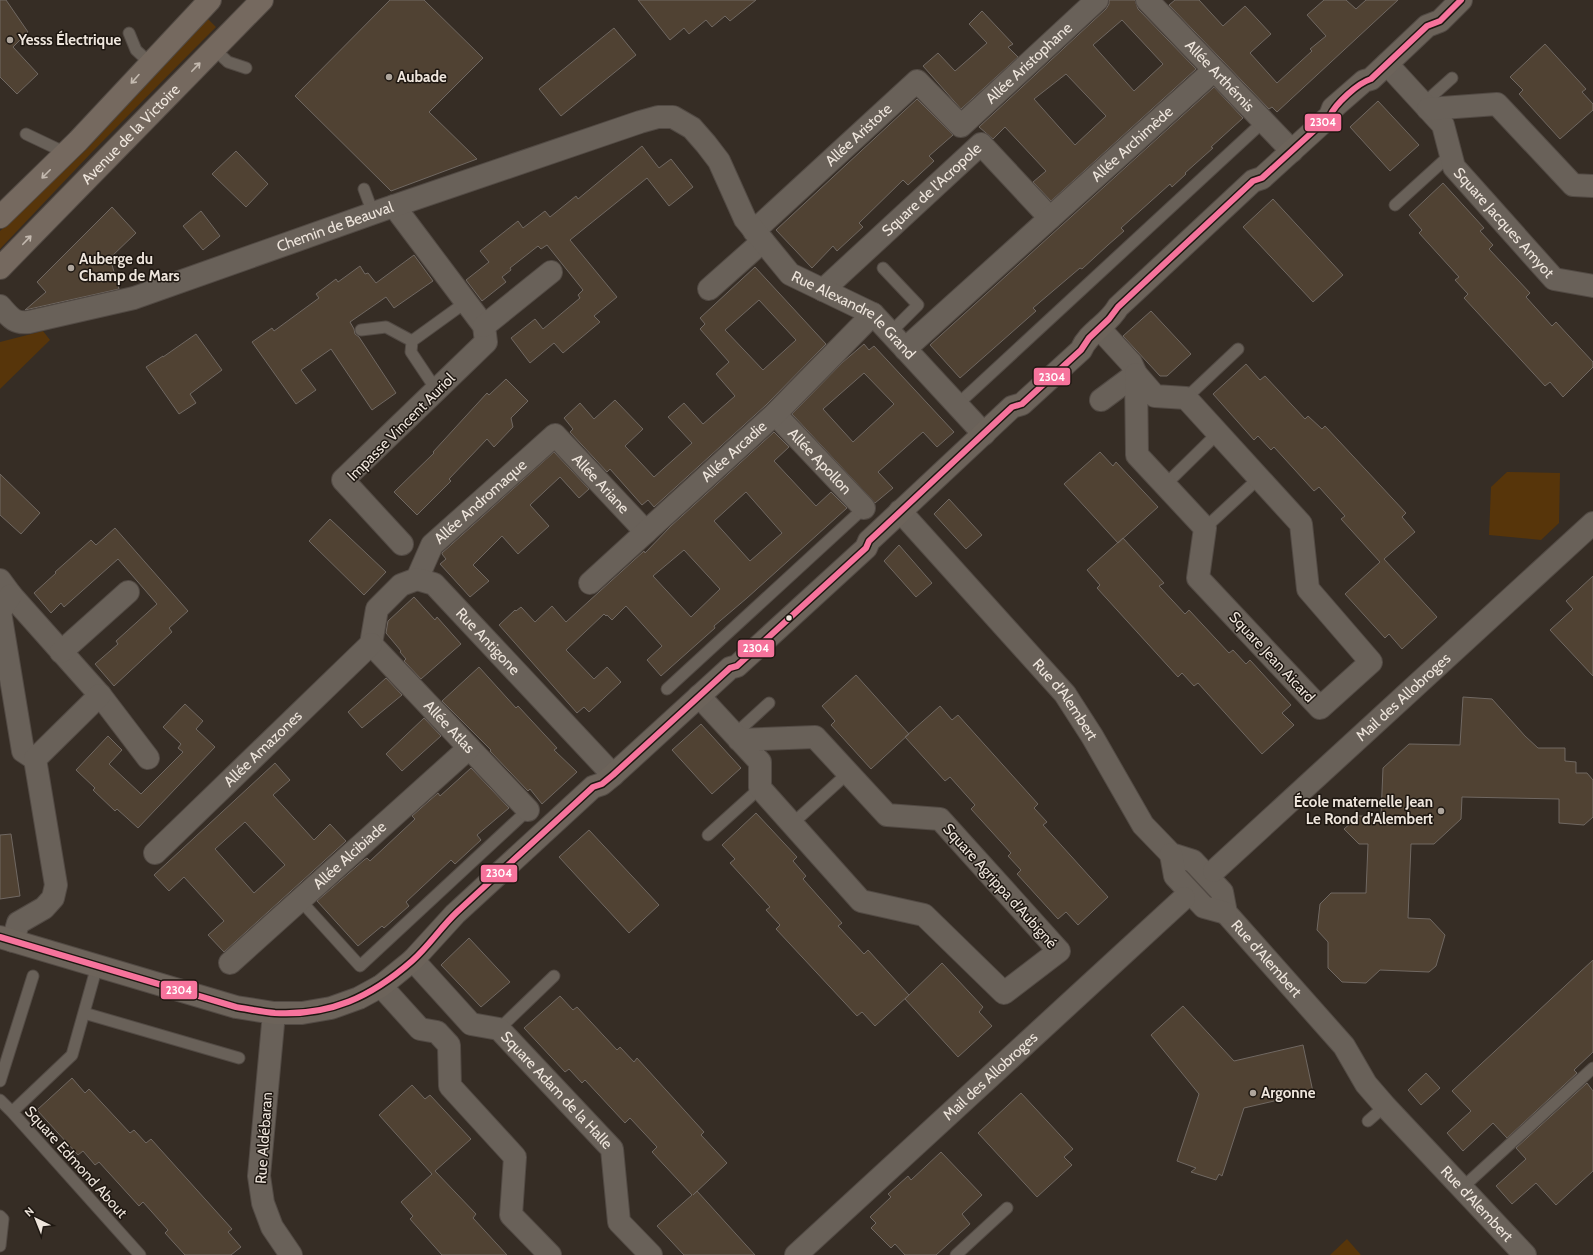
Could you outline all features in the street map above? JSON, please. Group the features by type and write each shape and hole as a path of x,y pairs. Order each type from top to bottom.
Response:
{"main road":[{"path":"0,217 66,153 210,0"},
{"name":"Avenue de la Victoire","path":"0,268 262,0"}],"street":[{"name":"Allée Aristophane","path":"961,126 1097,0"},
{"path":"5,587 0,612 23,751 35,759 56,885 53,898 44,908 18,923 6,939 236,1007 274,1013 302,1013 331,1008 359,998 381,986 413,960 455,914 593,787 602,784 613,775 730,668 738,666 866,548 868,540 1012,407 1022,404 1081,350 1085,341 1114,314 1118,307 1254,181 1262,178 1330,116 1333,108 1364,81 1371,79 1427,26 1440,21 1461,0"},
{"name":"Allée Arthémis","path":"1152,2 1214,70 1292,151"},
{"name":"Square Jacques Amyot","path":"1387,64 1443,125 1454,167 1483,191 1520,233 1554,279 1593,286"},
{"name":"Allée Archimède","path":"1050,218 1214,70"},
{"name":"Allée Aristote","path":"759,236 917,81 961,126"},
{"path":"1426,107 1497,104 1532,146 1578,187"},
{"name":"Chemin de Beauval","path":"0,306 12,318 20,323 134,298 373,213 640,122 658,116 673,117"},
{"name":"Rue Alexandre le Grand","path":"673,117 692,128 719,161 745,220 790,274 873,314 958,404 984,434"},
{"name":"Square de l'Acropole","path":"823,290 981,144 1050,218"},
{"path":"394,206 484,326 551,272"},
{"path":"905,349 1050,218"},
{"path":"709,289 759,236"},
{"name":"Allée Arcadie","path":"590,583 775,414 873,314"},
{"name":"Impasse Vincent Auriol","path":"402,544 343,480 437,391 486,342 484,326"},
{"path":"1099,328 1131,363 1136,374 1156,396 1186,398"},
{"path":"1101,400 1136,374"},
{"path":"1136,374 1137,455 1205,528"},
{"name":"Square Jean Aicard","path":"1186,398 1301,524 1308,589 1371,662 1320,708 1198,578 1205,528"},
{"name":"Allée Apollon","path":"775,414 864,508"},
{"name":"Allée Ariane","path":"555,434 646,532"},
{"name":"Allée Andromaque","path":"417,578 432,545 555,434"},
{"name":"Rue d'Alembert","path":"900,511 1065,694 1092,736 1143,826 1170,854 1193,861 1222,892 1226,913 1344,1046 1366,1084 1462,1188 1517,1252"},
{"name":"Mail des Allobroges","path":"1214,871 1593,523"},
{"path":"371,644 377,609 401,585 417,578"},
{"name":"Rue Antigone","path":"417,578 434,584 613,775"},
{"path":"5,587 100,695 148,758"},
{"path":"61,652 128,592"},
{"name":"Allée Atlas","path":"371,644 528,810"},
{"name":"Allée Amazones","path":"155,853 371,644"},
{"path":"35,759 100,695"},
{"path":"699,696 760,762 760,788"},
{"name":"Square Agrippa d'Aubigné","path":"737,737 815,737 848,773 884,819 940,819 1059,951 1004,993 924,915 861,901 833,866 792,824 760,788"},
{"name":"Allée Alcibiade","path":"230,963 469,748"},
{"name":"Mail des Allobroges","path":"796,1255 1184,898"},
{"name":"Square Adam de la Halle","path":"413,960 471,1024 499,1029 528,1065 568,1108 612,1149 619,1222 651,1255"},
{"path":"381,986 417,1032 437,1032 449,1045 450,1086 478,1112 517,1155 511,1215 550,1255"},
{"name":"Rue Aldébaran","path":"274,1013 260,1176 262,1203 272,1227 291,1255"}],"lane":[{"path":"129,33 136,50 150,63"},
{"path":"214,49 228,62 246,68"},
{"path":"1426,107 1452,78"},
{"path":"958,404 1263,122"},
{"path":"26,134 66,153"},
{"path":"1395,205 1450,155"},
{"path":"364,189 373,213"},
{"path":"883,268 918,306 890,333"},
{"path":"437,391 411,352 412,341 466,302"},
{"path":"361,330 386,327 412,341"},
{"path":"1186,398 1238,349"},
{"path":"1164,485 1218,433"},
{"path":"1205,528 1259,478"},
{"path":"667,689 864,508"},
{"path":"737,737 769,703"},
{"path":"792,824 848,773"},
{"path":"708,835 760,788"},
{"path":"300,900 360,966 528,810"},
{"name":"Square Edmond About","path":"97,966 72,1055 12,1112 140,1255"},
{"path":"0,1081 33,976"},
{"path":"499,1029 554,976"},
{"path":"84,1013 239,1058"},
{"path":"1462,1188 1593,1068"},
{"path":"0,1100 12,1112"},
{"path":"1368,1121 1385,1106"},
{"path":"956,1255 1007,1208"},
{"path":"0,1216 3,1219 0,1246"}],"shaded area":[{"path":"207,18 216,27 93,151 0,249 0,231 88,148"},
{"path":"43,331 50,340 0,389 0,342"},
{"path":"1507,472 1560,473 1559,523 1541,540 1489,535 1491,487"},
{"path":"1347,1239 1361,1255 1330,1255"}],"building":[{"name":"Yesss Électrique","path":"0,0 6,0 28,32 13,47 38,74 17,94 0,77"},
{"name":"Aubade","path":"390,0 424,0 483,58 429,112 477,159 391,191 295,96"},
{"path":"638,0 756,0 730,21 725,16 712,27 706,20 689,34 684,28 670,40"},
{"path":"1109,0 1135,0 1138,9 1196,69 1051,201 1033,182 1046,171 1005,127 993,139 979,127 1106,9 1109,4","holes":["1122,20 1163,64 1134,91 1093,45","1066,74 1106,116 1075,145 1034,99"]},
{"path":"1175,0 1199,0 1223,26 1245,6 1271,34 1250,53 1277,83 1312,51 1310,49 1326,36 1307,15 1324,0 1346,0 1356,9 1366,0 1398,0 1277,112 1272,107 1269,109 1169,5"},
{"path":"982,11 1013,44 1008,47 1018,57 961,109 923,66 938,53 955,71 987,43 969,24"},
{"path":"614,28 636,55 561,116 539,89"},
{"path":"1545,44 1586,89 1582,92 1593,104 1593,110 1560,139 1519,94 1523,90 1510,77"},
{"path":"1214,87 1243,118 1211,147 1213,148 1172,187 1170,184 1121,228 1124,231 1082,269 1080,268 1033,308 1036,311 960,378 930,345"},
{"path":"917,99 953,135 929,156 934,161 908,185 903,180 859,223 863,227 837,251 833,246 812,268 776,230"},
{"path":"1378,101 1419,145 1390,171 1350,127"},
{"path":"642,146 659,168 671,159 693,187 669,206 647,178 570,240 617,297 594,316 600,322 563,353 554,343 530,363 511,338 535,319 543,329 580,298 578,295 583,290 547,245 541,249 538,246 510,268 511,270 502,277 506,282 482,301 466,280 489,262 480,251 518,221 523,228 545,211 550,217 576,196 578,199"},
{"path":"236,151 268,184 246,207 212,174"},
{"path":"1443,183 1484,228 1480,231 1493,245 1489,249 1530,293 1526,297 1552,326 1556,322 1593,362 1593,367 1563,397 1550,382 1545,386 1464,298 1468,294 1455,280 1459,277 1419,233 1422,230 1409,215"},
{"path":"1273,199 1343,275 1313,302 1243,227"},
{"path":"112,207 136,233 110,258 119,289 25,310 46,292 37,282"},
{"path":"201,211 220,236 203,250 183,226"},
{"path":"414,255 433,281 394,308 386,297 350,322 355,334 359,337 396,393 372,410 331,349 301,370 316,390 296,404 252,342 272,328 274,331 319,298 316,294 336,279 338,282 360,266 365,274 368,273 376,283"},
{"path":"755,267 826,344 766,405 654,507 648,500 642,505 610,469 607,472 570,432 573,429 564,418 580,403 594,419 615,400 643,429 625,446 654,477 692,443 668,417 684,403 703,424 735,396 716,374 729,362 700,329 705,324 700,318","holes":["759,300 796,340 763,370 725,330"]},
{"path":"1151,311 1191,354 1167,376 1160,376 1123,336"},
{"path":"196,334 222,370 190,394 196,403 179,414 146,367"},
{"path":"864,344 869,350 874,346 954,432 937,447 923,432 878,472 893,488 875,503 792,414 843,362","holes":["864,373 894,404 853,442 823,409"]},
{"path":"1246,364 1260,380 1265,376 1305,419 1308,416 1322,429 1325,426 1406,513 1402,517 1415,532 1384,559 1437,617 1402,649 1389,634 1385,638 1345,594 1380,562 1341,519 1345,516 1319,487 1314,491 1274,447 1271,450 1258,436 1254,440 1213,394"},
{"path":"506,379 528,401 511,418 513,427 494,447 487,439 449,479 451,481 417,515 394,492 434,453 433,452 487,393 489,395"},
{"path":"774,432 789,447 774,461 816,506 831,492 847,508 714,626 715,628 661,676 647,660 662,646 626,606 612,620 604,614 566,650 594,679 607,667 621,682 589,712 584,707 577,713 499,625 515,610 516,611 521,607 535,622 552,606 566,622 644,551 645,553 671,526","holes":["746,492 782,533 750,561 714,521","684,550 720,589 691,617 653,576"]},
{"path":"554,452 589,489 579,498 560,477 530,505 549,526 518,554 502,536 473,565 489,581 470,597 440,564 446,559 442,553"},
{"path":"1100,452 1113,466 1116,462 1158,507 1118,543 1064,484"},
{"path":"0,474 40,513 21,534 0,515"},
{"path":"949,499 982,535 966,549 934,514"},
{"path":"330,519 386,572 364,595 309,541"},
{"path":"115,528 188,611 169,628 172,632 114,686 95,664 118,644 116,641 157,604 118,559 64,607 61,603 51,613 34,593 91,540 96,545"},
{"path":"1123,538 1164,583 1159,586 1185,614 1189,610 1229,653 1233,650 1246,664 1250,660 1291,705 1282,713 1294,725 1262,754 1198,683 1194,686 1182,673 1178,677 1097,588 1100,585 1087,570"},
{"path":"899,545 932,583 916,597 884,561"},
{"path":"1593,576 1593,676 1550,630 1573,609 1566,601"},
{"path":"414,597 435,620 437,617 461,644 421,679 404,661 406,659 400,652 401,651 386,633 388,621"},
{"path":"479,667 516,708 518,706 557,748 554,750 577,772 542,804 530,789 528,791 490,751 491,750 442,701"},
{"path":"856,675 909,734 871,769 831,725 835,721 822,706"},
{"path":"386,678 402,695 362,728 348,712"},
{"path":"1463,697 1492,699 1525,736 1538,748 1565,748 1565,761 1576,762 1576,773 1587,773 1593,780 1593,817 1584,825 1559,823 1559,799 1462,797 1461,819 1434,844 1411,844 1408,918 1430,919 1445,935 1436,966 1429,972 1380,970 1366,983 1342,982 1328,968 1328,942 1317,930 1320,904 1331,893 1366,893 1368,844 1359,844 1344,829 1359,816 1381,816 1383,768 1409,744 1460,745"},
{"path":"185,704 203,721 196,729 215,747 138,828 117,809 115,811 93,790 95,788 76,770 108,736 122,750 109,764 141,794 183,752 178,748 181,744 163,727"},
{"path":"940,706 952,720 958,715 1038,804 1034,808 1047,822 1043,825 1108,897 1078,925 1066,912 1058,919 1017,874 1021,870 1008,856 1011,853 971,809 975,805 950,777 945,781 905,737"},
{"path":"424,718 441,736 402,771 386,754"},
{"path":"701,724 741,768 712,794 672,750"},
{"path":"275,763 290,780 273,795 314,840 330,824 346,841 224,952 208,935 224,921 184,877 169,891 154,875","holes":["245,822 285,865 254,893 215,849"]},
{"path":"471,768 509,808 477,835 481,840 455,864 451,860 406,902 409,906 384,928 382,926 358,946 317,901 364,860 367,858 370,861 415,819 412,816 438,793 440,796"},
{"path":"756,813 797,857 793,861 806,876 803,879 842,923 838,926 864,954 868,950 909,995 875,1026 862,1012 857,1016 776,929 780,925 766,910 770,907 730,863 735,859 722,845"},
{"path":"589,830 659,905 629,933 559,857"},
{"path":"11,834 20,896 0,899 0,835"},
{"path":"469,938 510,982 481,1007 441,965"},
{"path":"1593,960 1593,1052 1574,1070 1577,1073 1507,1138 1493,1123 1463,1151 1447,1133 1471,1111 1452,1091"},
{"path":"942,963 983,1007 979,1012 992,1026 958,1057 905,999"},
{"path":"560,996 573,1010 577,1007 617,1050 620,1047 634,1062 637,1058 704,1132 701,1135 727,1163 697,1191 755,1255 684,1255 657,1226 692,1195 652,1152 657,1147 630,1118 625,1123 585,1080 582,1083 569,1069 565,1072 524,1028"},
{"name":"Argonne","path":"1183,1006 1234,1061 1303,1045 1313,1092 1244,1108 1222,1176 1219,1174 1216,1180 1191,1172 1196,1168 1177,1161 1199,1094 1151,1035"},
{"path":"1426,1073 1440,1088 1421,1105 1408,1090"},
{"path":"72,1078 85,1093 89,1089 130,1133 134,1130 146,1143 151,1139 232,1229 228,1232 241,1247 231,1255 185,1255 165,1233 168,1230 143,1202 139,1206 99,1162 95,1165 83,1151 78,1155 37,1110"},
{"path":"1587,1083 1593,1091 1593,1171 1556,1205 1536,1183 1512,1204 1496,1186 1526,1159 1516,1148"},
{"path":"412,1085 425,1099 430,1095 471,1139 435,1171 476,1214 473,1218 507,1255 442,1255 410,1219 413,1216 401,1202 432,1174 379,1115"},
{"path":"1021,1093 1073,1149 1064,1157 1072,1165 1037,1197 978,1133"},
{"path":"941,1152 982,1195 962,1214 970,1224 936,1255 905,1255 895,1244 891,1248 871,1228 876,1223 870,1217 891,1197 888,1194 908,1176 911,1180"}],"transit line":[{"name":"2304","path":"0,937 236,1007 270,1013 295,1013 332,1007 349,1002 381,985 412,961 457,912 593,787 602,784 613,775 730,668 737,666 866,548 869,541 1012,407 1022,404 1081,350 1089,338 1109,319 1118,307 1253,181 1262,178 1330,116 1348,94 1371,79 1427,26 1440,21 1461,0"}],"place":[{"name":"Yesss Électrique","path":"10,40"},
{"name":"Aubade","path":"389,77"},
{"name":"Auberge du Champ de Mars","path":"71,268"},
{"name":"École maternelle Jean Le Rond d'Alembert","path":"1441,811"},
{"name":"Argonne","path":"1253,1093"}]}
